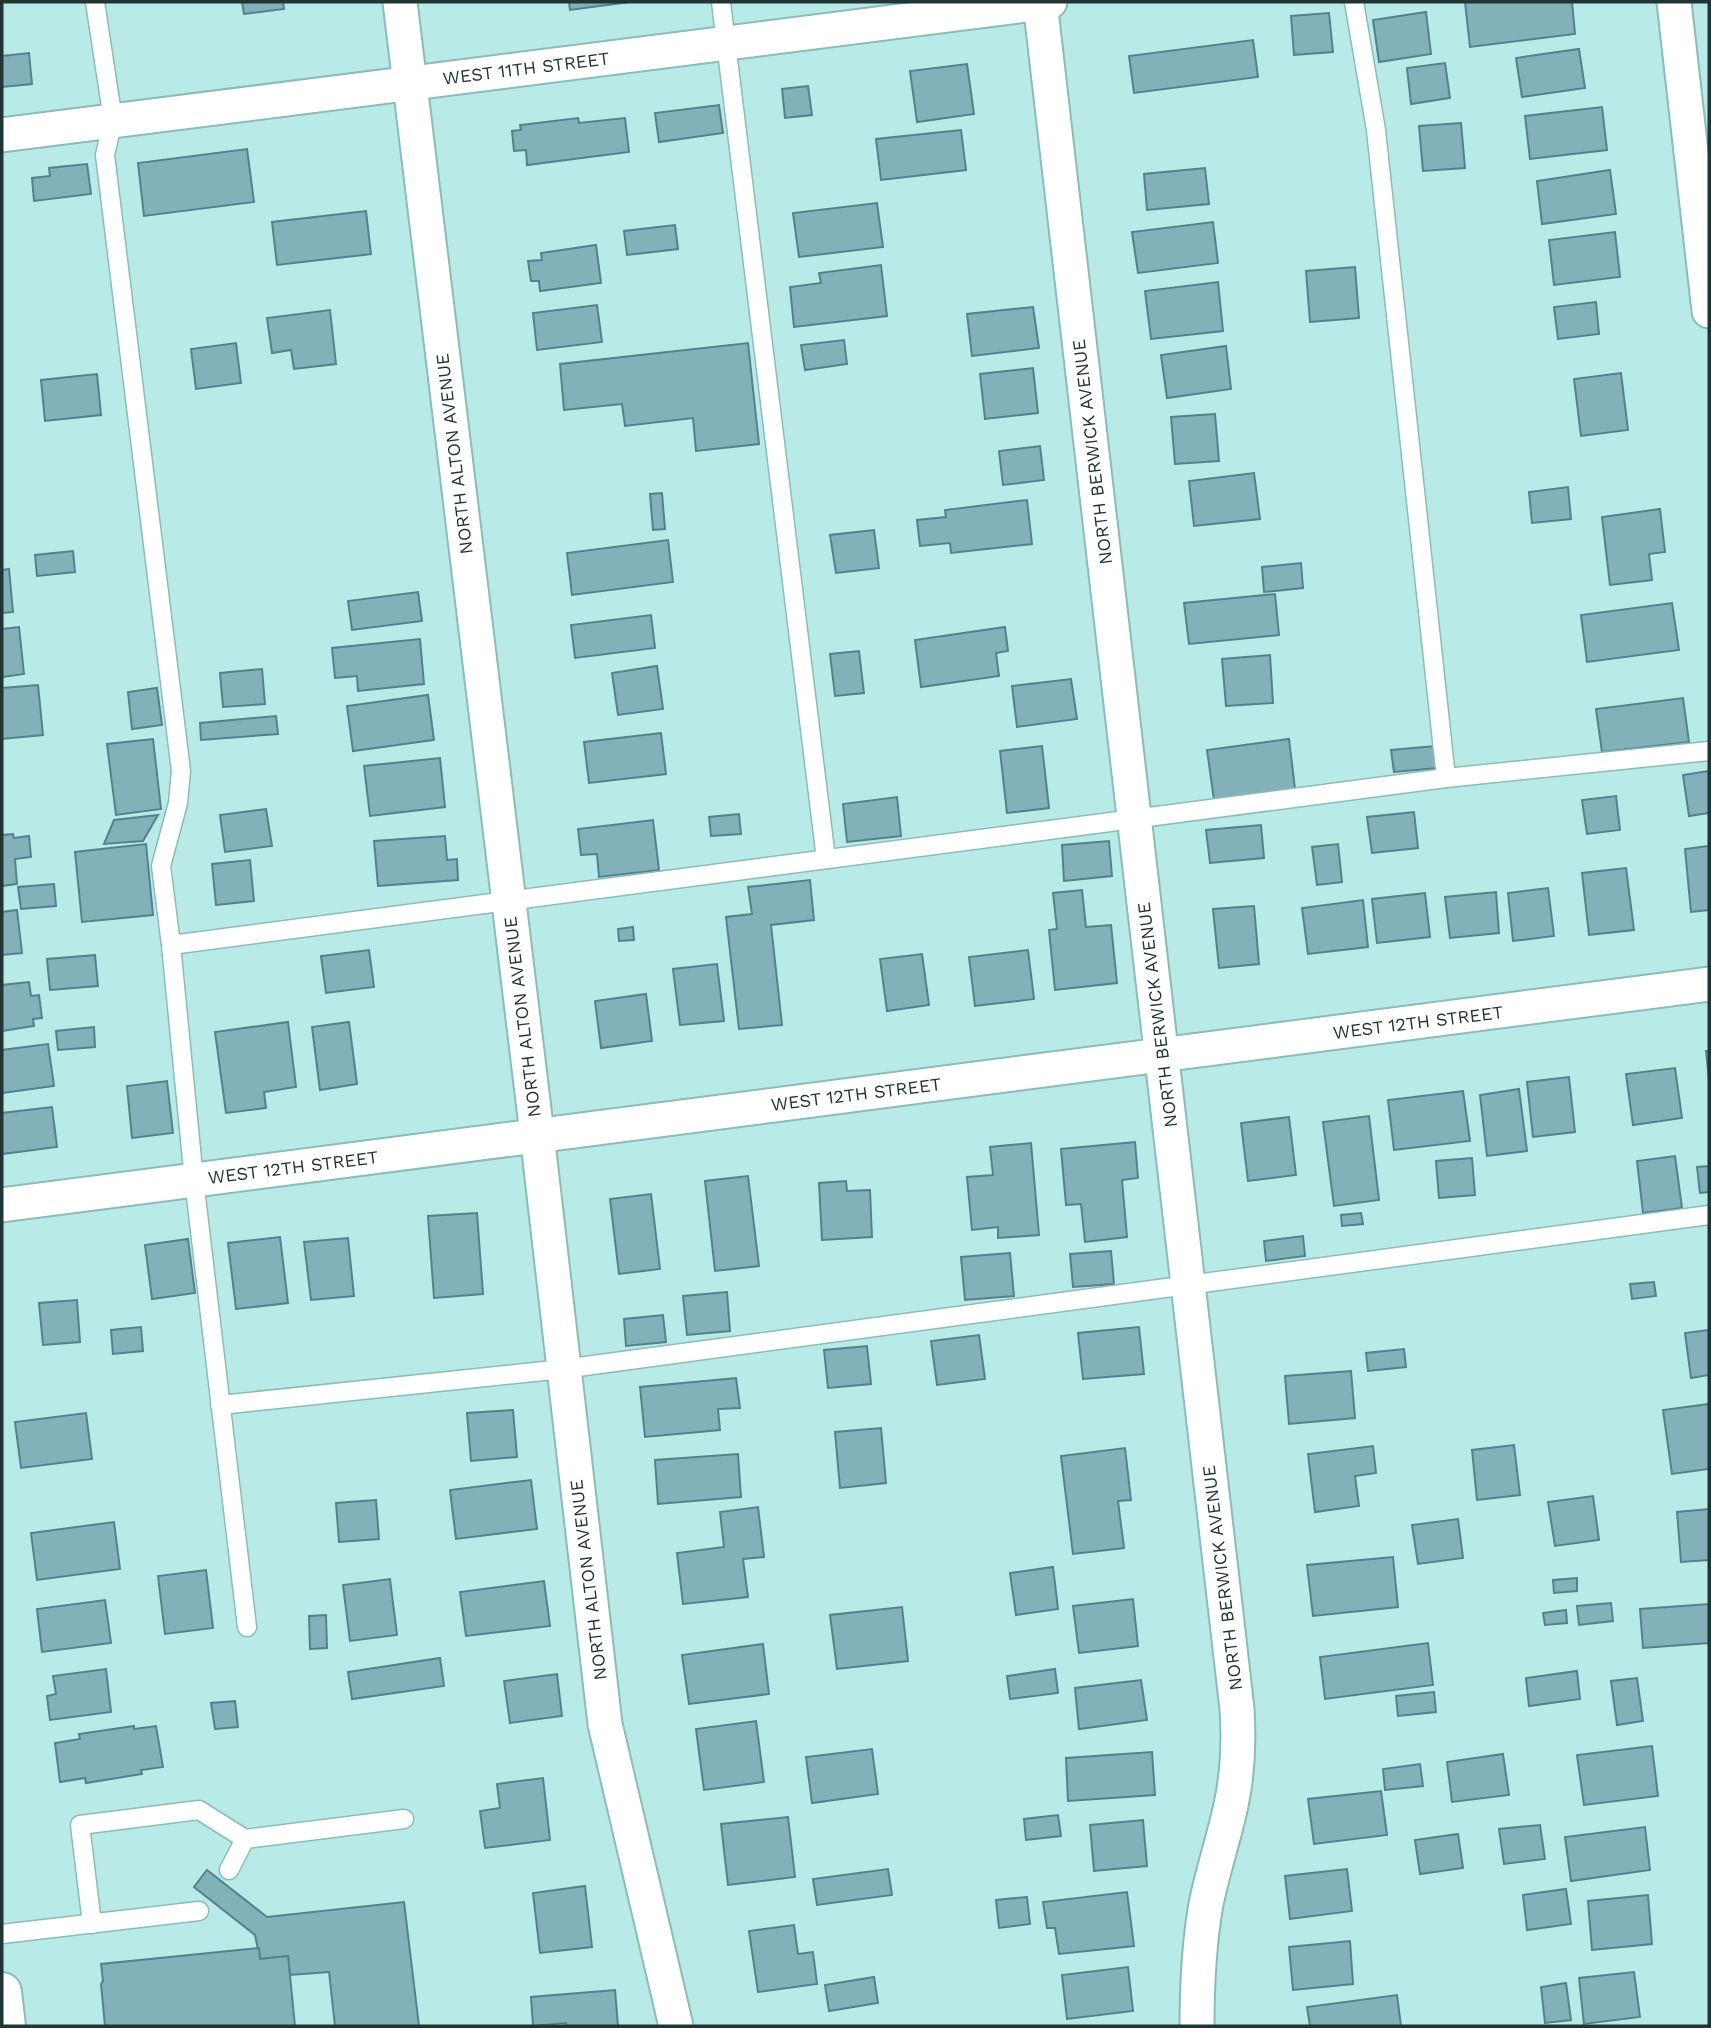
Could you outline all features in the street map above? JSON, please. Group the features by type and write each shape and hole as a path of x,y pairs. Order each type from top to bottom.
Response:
{"street":[{"name":"NORTH ALTON AVENUE","path":"400,2 537,1135 604,1724 676,2026"},
{"name":"WEST 11TH STREET","path":"2,135 1043,2"},
{"name":"NORTH BERWICK AVENUE","path":"1043,2 1239,1731 1238,1766 1232,1802 1217,1856 1201,1938 1197,2026"},
{"path":"1674,2 1702,180 1709,311"},
{"name":"WEST 12TH STREET","path":"2,1205 1709,984"},
{"path":"2,1992 6,2026"}],"lane":[{"path":"95,2 113,120 105,155 181,771 178,803 161,866 172,945 194,1180 247,1627"},
{"path":"721,2 826,859"},
{"path":"1354,2 1376,130 1446,778"},
{"path":"172,945 1446,778 1709,751"},
{"path":"220,1405 564,1369 1709,1214"},
{"path":"92,1924 80,1825 199,1810 245,1839 404,1819"},
{"path":"229,1870 245,1839"},
{"path":"2,1934 199,1911"}],"building":[{"path":"242,2 283,2 284,9 244,14"},
{"path":"569,2 630,2 570,10"},
{"path":"1465,2 1572,2 1575,34 1470,47"},
{"path":"1426,12 1431,54 1379,62 1373,20"},
{"path":"1329,13 1333,52 1294,55 1291,16"},
{"path":"1253,40 1258,77 1134,93 1129,56"},
{"path":"1579,49 1585,88 1522,97 1516,58"},
{"path":"29,53 32,84 2,87 2,56"},
{"path":"1445,63 1450,98 1411,104 1407,68"},
{"path":"967,64 974,114 917,122 910,71"},
{"path":"808,86 812,115 785,118 782,89"},
{"path":"719,105 723,133 659,142 655,113"},
{"path":"1602,107 1607,150 1530,159 1525,116"},
{"path":"578,118 579,123 625,118 629,152 527,165 526,150 514,151 512,131 521,130 520,125"},
{"path":"1461,123 1465,168 1423,171 1419,126"},
{"path":"961,130 966,170 881,180 876,139"},
{"path":"247,149 254,202 144,216 138,163"},
{"path":"87,164 91,194 34,201 32,178 50,176 49,168"},
{"path":"1205,168 1209,204 1147,210 1144,174"},
{"path":"1610,170 1616,214 1542,224 1537,181"},
{"path":"877,203 883,247 799,257 793,213"},
{"path":"366,211 371,254 277,265 272,222"},
{"path":"1213,222 1218,263 1138,273 1132,232"},
{"path":"675,225 678,249 627,255 624,231"},
{"path":"1615,232 1620,277 1554,285 1549,240"},
{"path":"596,245 601,283 540,291 539,281 531,281 528,261 542,260 541,253"},
{"path":"881,265 887,316 794,327 790,287 821,283 819,273"},
{"path":"1355,267 1359,318 1310,322 1306,271"},
{"path":"1218,282 1223,331 1151,339 1145,291"},
{"path":"1596,302 1599,334 1558,339 1554,307"},
{"path":"597,305 602,342 537,350 533,313"},
{"path":"1033,307 1039,348 972,356 967,314"},
{"path":"330,310 336,364 294,369 291,350 272,353 267,318"},
{"path":"844,340 847,364 805,370 801,345"},
{"path":"236,343 241,383 196,389 191,349"},
{"path":"748,343 759,444 696,451 693,418 625,426 622,404 564,410 560,364"},
{"path":"1226,346 1231,389 1167,398 1161,355"},
{"path":"1033,368 1038,413 985,419 980,374"},
{"path":"1621,373 1628,430 1581,436 1574,379"},
{"path":"97,374 101,415 45,421 41,380"},
{"path":"1215,414 1219,461 1175,464 1171,417"},
{"path":"1040,446 1044,480 1003,485 999,451"},
{"path":"1254,473 1260,519 1194,526 1189,481"},
{"path":"1568,487 1571,519 1532,523 1529,492"},
{"path":"662,493 665,529 653,530 650,494"},
{"path":"1027,500 1032,544 951,553 950,543 920,546 917,520 946,517 945,510"},
{"path":"1660,509 1665,552 1649,554 1652,580 1610,585 1602,517"},
{"path":"874,530 879,568 836,573 830,535"},
{"path":"668,540 673,582 572,595 567,553"},
{"path":"73,551 75,572 37,576 35,555"},
{"path":"1301,563 1303,588 1264,592 1262,567"},
{"path":"9,569 13,612 2,613 2,570"},
{"path":"418,592 422,621 352,630 348,601"},
{"path":"1275,594 1279,635 1189,644 1184,603"},
{"path":"1672,603 1679,650 1587,662 1581,615"},
{"path":"651,615 655,648 575,658 571,625"},
{"path":"19,627 24,674 2,677 2,629"},
{"path":"1005,627 1008,651 996,653 999,676 921,687 915,640"},
{"path":"420,639 424,684 358,691 357,676 335,678 332,648"},
{"path":"859,651 864,693 835,696 830,654"},
{"path":"1270,655 1273,703 1226,706 1222,659"},
{"path":"657,666 663,709 618,715 612,673"},
{"path":"262,669 265,704 223,707 220,673"},
{"path":"1071,679 1077,719 1017,727 1012,686"},
{"path":"38,685 43,735 2,739 2,688"},
{"path":"157,688 162,725 132,729 128,692"},
{"path":"428,695 434,740 353,751 347,706"},
{"path":"1683,698 1689,742 1602,752 1596,709"},
{"path":"276,716 278,734 201,740 200,723"},
{"path":"661,733 666,774 589,783 584,742"},
{"path":"153,739 161,809 116,815 107,744"},
{"path":"1289,739 1295,789 1214,800 1207,750"},
{"path":"1042,746 1049,808 1007,813 1000,751"},
{"path":"1435,746 1438,768 1394,772 1391,750"},
{"path":"440,758 445,807 370,816 364,766"},
{"path":"1709,771 1709,813 1689,816 1683,775"},
{"path":"1616,796 1620,830 1587,834 1582,800"},
{"path":"897,797 901,836 847,842 843,804"},
{"path":"266,809 272,846 225,852 220,815"},
{"path":"1414,812 1418,848 1372,853 1367,817"},
{"path":"739,814 741,834 711,836 709,817"},
{"path":"158,815 143,841 104,844 114,820"},
{"path":"653,820 659,870 599,877 597,854 581,855 578,829"},
{"path":"1261,825 1264,858 1210,863 1206,830"},
{"path":"13,834 14,838 29,836 31,857 15,859 17,884 2,886 2,835"},
{"path":"445,836 447,860 457,859 458,880 378,886 374,841"},
{"path":"1109,841 1112,876 1064,881 1062,845"},
{"path":"146,844 153,915 82,922 75,852"},
{"path":"1338,844 1342,882 1317,885 1312,847"},
{"path":"1709,846 1709,910 1691,912 1685,849"},
{"path":"250,860 254,901 216,905 212,864"},
{"path":"1626,868 1634,930 1589,935 1582,873"},
{"path":"810,880 814,920 771,925 782,1025 739,1029 726,917 752,914 748,887"},
{"path":"54,884 56,906 21,909 18,887"},
{"path":"1548,888 1554,936 1513,941 1508,893"},
{"path":"1082,890 1086,927 1111,925 1117,983 1055,990 1049,930 1057,929 1053,893"},
{"path":"1496,892 1499,933 1450,938 1445,897"},
{"path":"1425,893 1430,937 1377,943 1372,899"},
{"path":"1363,900 1368,947 1308,954 1302,908"},
{"path":"1254,906 1259,964 1219,968 1213,909"},
{"path":"17,910 22,953 2,955 2,912"},
{"path":"633,927 634,940 619,941 618,929"},
{"path":"369,950 374,987 326,993 321,956"},
{"path":"1028,950 1034,999 975,1006 969,957"},
{"path":"922,954 929,1005 887,1011 880,959"},
{"path":"95,955 98,986 50,990 47,959"},
{"path":"717,964 724,1021 680,1025 673,969"},
{"path":"29,982 31,996 39,995 42,1018 33,1019 34,1026 2,1031 2,985"},
{"path":"646,994 652,1041 601,1048 595,1001"},
{"path":"288,1022 296,1087 264,1092 266,1108 226,1113 215,1032"},
{"path":"349,1022 357,1084 320,1090 312,1027"},
{"path":"94,1027 95,1047 58,1050 56,1031"},
{"path":"48,1044 54,1086 2,1093 2,1050"},
{"path":"1706,1051 1709,1051 1709,1079"},
{"path":"1675,1068 1682,1118 1633,1125 1626,1074"},
{"path":"1569,1077 1575,1132 1533,1137 1527,1082"},
{"path":"167,1081 173,1133 132,1138 127,1086"},
{"path":"1519,1089 1527,1151 1487,1156 1480,1095"},
{"path":"1463,1091 1470,1141 1394,1150 1388,1100"},
{"path":"52,1107 57,1147 2,1154 2,1113"},
{"path":"1369,1116 1379,1200 1334,1206 1323,1122"},
{"path":"1289,1117 1296,1175 1248,1181 1241,1123"},
{"path":"1135,1142 1138,1178 1122,1180 1127,1237 1085,1242 1081,1204 1066,1205 1061,1149"},
{"path":"1031,1143 1039,1235 998,1238 998,1227 972,1230 967,1177 993,1175 990,1147"},
{"path":"1675,1156 1682,1208 1643,1213 1637,1161"},
{"path":"1472,1158 1475,1195 1439,1198 1436,1161"},
{"path":"1709,1166 1709,1192 1700,1193 1697,1167"},
{"path":"748,1176 759,1266 715,1271 705,1181"},
{"path":"846,1181 847,1191 870,1190 872,1237 822,1240 819,1183"},
{"path":"651,1194 660,1269 619,1274 610,1199"},
{"path":"477,1213 483,1294 434,1298 428,1216"},
{"path":"1361,1213 1363,1224 1342,1226 1341,1215"},
{"path":"1303,1236 1305,1256 1266,1261 1264,1241"},
{"path":"280,1237 288,1303 236,1309 228,1243"},
{"path":"348,1238 354,1296 311,1300 304,1242"},
{"path":"188,1239 195,1293 152,1299 145,1245"},
{"path":"1111,1251 1114,1284 1073,1287 1070,1254"},
{"path":"1010,1253 1014,1296 965,1300 961,1257"},
{"path":"1654,1282 1656,1296 1632,1299 1630,1284"},
{"path":"727,1292 730,1331 687,1335 683,1296"},
{"path":"77,1300 80,1342 43,1345 39,1303"},
{"path":"663,1315 666,1342 626,1346 624,1319"},
{"path":"141,1327 143,1351 113,1354 111,1330"},
{"path":"1139,1327 1144,1374 1083,1379 1078,1333"},
{"path":"1709,1330 1709,1375 1691,1378 1685,1333"},
{"path":"979,1335 985,1379 937,1385 931,1341"},
{"path":"867,1346 871,1384 828,1388 824,1350"},
{"path":"1404,1349 1406,1367 1368,1371 1366,1353"},
{"path":"1351,1371 1355,1418 1289,1424 1285,1376"},
{"path":"736,1378 740,1408 718,1409 720,1430 645,1437 640,1387"},
{"path":"1709,1404 1709,1469 1672,1474 1663,1410"},
{"path":"513,1410 517,1457 471,1461 467,1413"},
{"path":"86,1413 92,1459 21,1468 15,1422"},
{"path":"881,1428 886,1483 840,1488 835,1432"},
{"path":"1514,1445 1520,1495 1477,1500 1472,1450"},
{"path":"1373,1446 1376,1473 1355,1476 1359,1506 1315,1512 1308,1454"},
{"path":"1125,1448 1131,1500 1118,1501 1124,1548 1073,1554 1061,1456"},
{"path":"738,1454 741,1497 658,1504 655,1460"},
{"path":"531,1480 537,1529 456,1539 450,1490"},
{"path":"1593,1496 1599,1540 1555,1546 1548,1502"},
{"path":"376,1500 379,1539 339,1542 336,1503"},
{"path":"758,1507 764,1557 743,1559 748,1597 683,1604 677,1553 724,1547 720,1512"},
{"path":"1709,1509 1709,1560 1681,1562 1677,1512"},
{"path":"1458,1519 1463,1558 1418,1564 1412,1525"},
{"path":"114,1522 120,1569 37,1580 31,1533"},
{"path":"1393,1557 1398,1607 1313,1616 1307,1565"},
{"path":"1053,1567 1058,1609 1016,1615 1010,1573"},
{"path":"206,1570 213,1628 165,1634 158,1576"},
{"path":"1577,1578 1577,1591 1554,1593 1553,1580"},
{"path":"390,1579 397,1635 350,1641 343,1585"},
{"path":"544,1581 550,1626 466,1636 460,1592"},
{"path":"1133,1599 1138,1646 1079,1653 1073,1606"},
{"path":"105,1600 111,1643 42,1652 37,1609"},
{"path":"1611,1603 1613,1621 1579,1625 1577,1606"},
{"path":"1709,1604 1709,1643 1643,1648 1640,1609"},
{"path":"902,1607 908,1661 837,1669 830,1615"},
{"path":"1566,1610 1567,1623 1545,1625 1543,1613"},
{"path":"326,1615 327,1648 310,1649 309,1616"},
{"path":"1428,1643 1433,1685 1325,1699 1320,1657"},
{"path":"763,1644 769,1694 689,1704 682,1655"},
{"path":"440,1658 444,1686 352,1699 348,1672"},
{"path":"106,1669 111,1712 50,1720 47,1696 56,1694 53,1676"},
{"path":"1055,1669 1058,1693 1010,1699 1007,1676"},
{"path":"1577,1671 1580,1699 1529,1706 1526,1678"},
{"path":"557,1674 562,1716 510,1723 504,1681"},
{"path":"1637,1678 1643,1721 1617,1725 1611,1681"},
{"path":"1141,1680 1147,1720 1079,1729 1075,1688"},
{"path":"1434,1692 1436,1712 1398,1716 1396,1696"},
{"path":"235,1701 238,1727 215,1729 211,1703"},
{"path":"756,1721 764,1782 704,1790 696,1729"},
{"path":"134,1726 134,1729 156,1726 163,1767 141,1770 142,1774 86,1783 85,1778 60,1782 55,1743 80,1739 79,1734"},
{"path":"1652,1746 1658,1796 1584,1805 1577,1755"},
{"path":"872,1749 878,1794 812,1803 806,1757"},
{"path":"1152,1752 1155,1795 1068,1801 1066,1758"},
{"path":"1503,1754 1509,1795 1452,1802 1447,1762"},
{"path":"1420,1764 1423,1786 1385,1790 1383,1769"},
{"path":"543,1778 550,1840 485,1848 480,1811 500,1808 497,1784"},
{"path":"1381,1791 1387,1835 1314,1844 1308,1799"},
{"path":"1058,1815 1061,1836 1026,1840 1024,1819"},
{"path":"788,1817 795,1877 728,1885 721,1824"},
{"path":"1143,1820 1147,1866 1094,1871 1090,1825"},
{"path":"1540,1825 1545,1859 1504,1864 1499,1829"},
{"path":"1645,1827 1650,1870 1571,1881 1565,1837"},
{"path":"1458,1834 1463,1868 1420,1874 1415,1840"},
{"path":"888,1869 892,1895 817,1905 813,1879"},
{"path":"1347,1869 1352,1911 1290,1919 1285,1876"},
{"path":"207,1870 267,1917 404,1902 419,2026 335,2026 329,1972 290,1975 288,1956 260,1959 255,1935 194,1887"},
{"path":"585,1886 592,1947 540,1953 533,1893"},
{"path":"1566,1889 1571,1924 1527,1930 1523,1895"},
{"path":"1127,1892 1134,1946 1059,1954 1055,1928 1047,1928 1043,1902"},
{"path":"1648,1895 1652,1944 1592,1950 1588,1901"},
{"path":"1027,1897 1030,1924 999,1928 996,1900"},
{"path":"794,1925 798,1954 813,1952 817,1984 758,1992 749,1931"},
{"path":"1350,1941 1353,1984 1293,1990 1289,1947"},
{"path":"259,1948 260,1959 288,1956 295,2026 105,2026 101,1964"},
{"path":"1128,1967 1133,2011 1067,2019 1062,1975"},
{"path":"1634,1972 1640,2017 1584,2024 1579,1978"},
{"path":"874,1977 878,2003 829,2011 825,1985"},
{"path":"1566,1983 1571,2020 1545,2023 1541,1987"},
{"path":"615,1990 618,2026 566,2026 566,2023 533,2026 531,1997"},
{"path":"1397,1995 1401,2026 1310,2026 1307,2007"}]}
